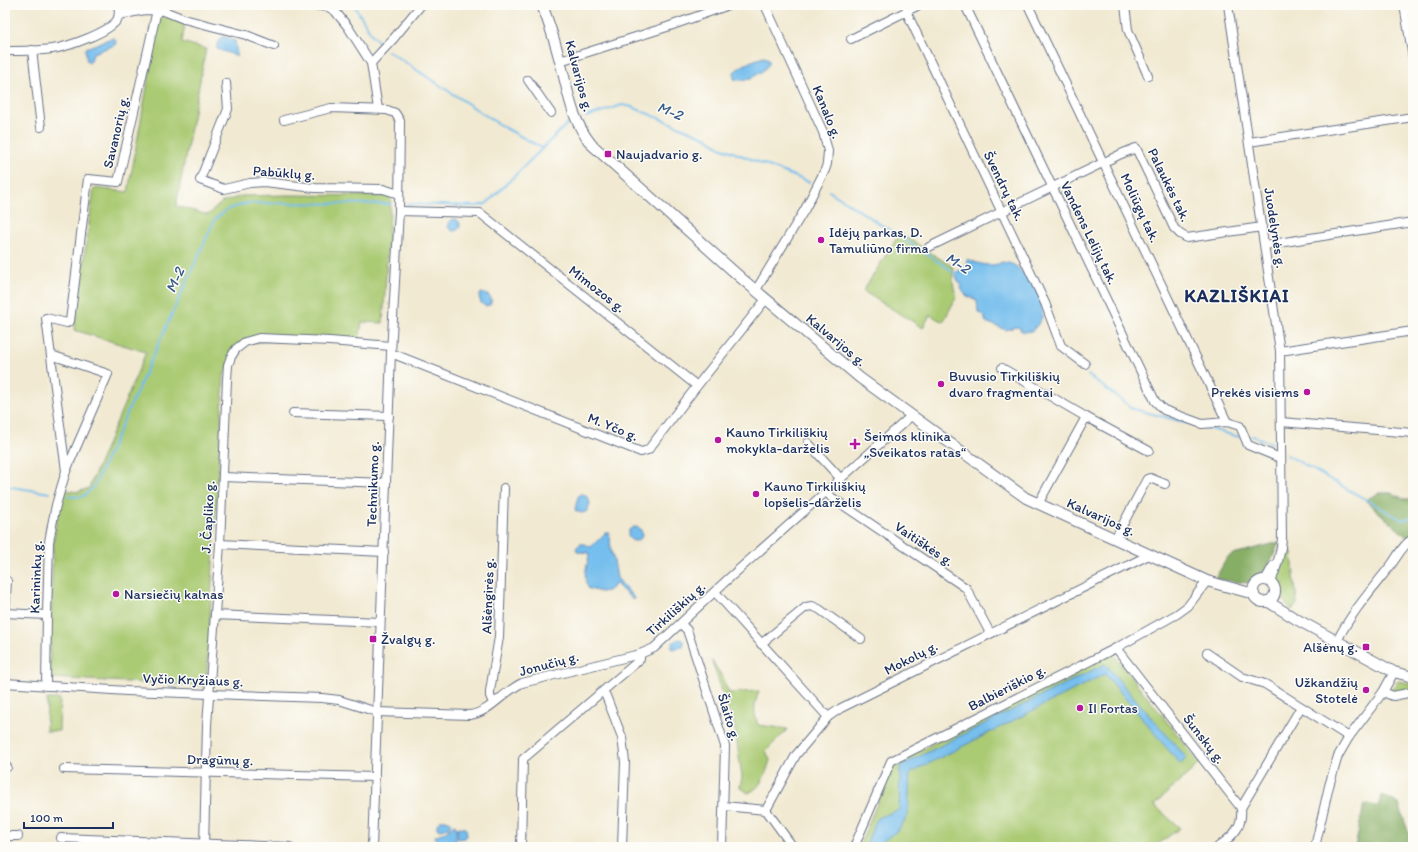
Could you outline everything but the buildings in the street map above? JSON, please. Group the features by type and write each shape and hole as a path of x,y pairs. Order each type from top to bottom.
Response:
{"main road":[{"name":"Kalvarijos g.","path":"542,5 560,61 576,122 591,144 766,299 860,378 1026,498 1207,581 1221,586 1261,585 1257,599 1270,598"},
{"path":"1261,585 1274,588 1270,598 1296,618 1394,672 1413,677"}],"street":[{"path":"5,51 59,48 84,39 106,30 116,20 119,15 118,5"},
{"path":"284,120 331,108 378,109 370,63 348,27 335,12 328,8 313,5"},
{"path":"370,63 394,38 421,5"},
{"path":"560,61 687,21 730,5"},
{"name":"Kanalo g.","path":"756,290 805,209 825,170 828,158 828,151 823,132 766,5"},
{"path":"851,39 919,5"},
{"name":"Vandens Lelijų tak.","path":"965,5 1155,401 1164,410 1202,424 1227,422"},
{"name":"Moliūgų tak.","path":"1028,5 1227,422"},
{"path":"1125,5 1128,30 1148,76"},
{"name":"Juodelynės g.","path":"1228,5 1280,351 1281,551 1278,565 1261,585"},
{"path":"1404,5 1413,58"},
{"path":"119,15 146,10 163,9 184,19 246,35 274,46"},
{"name":"Savanorių g.","path":"51,355 46,318 67,323 70,321 88,179 118,182 163,9"},
{"name":"Švendrų tak.","path":"906,11 1045,302 1061,346 1085,364"},
{"path":"32,50 41,128"},
{"path":"528,80 551,113"},
{"name":"Pabūklų g.","path":"226,83 228,108 200,180 224,189 250,183 265,182 315,188 384,189 399,194"},
{"name":"Technikumo g.","path":"372,847 391,349 399,211 400,121 395,113 378,109"},
{"path":"1249,142 1413,117"},
{"name":"Palaukės tak.","path":"930,247 1136,148 1174,228 1180,234 1187,238 1262,227"},
{"name":"Mimozos g.","path":"399,211 480,213 697,386"},
{"path":"1265,245 1413,222"},
{"name":"M. Yčo g.","path":"391,349 641,452 648,450 766,299"},
{"path":"1280,351 1413,331"},
{"name":"J. Čapliko g.","path":"204,845 205,773 209,693 220,544 228,365 231,357 245,342 259,338 330,341 391,349"},
{"path":"51,355 66,471"},
{"name":"Karininkų g.","path":"46,686 50,536 56,505 66,471 108,374 51,355"},
{"path":"1002,368 1148,451"},
{"path":"293,413 389,416"},
{"name":"Tirkiliškių g.","path":"521,847 523,759 638,662 640,659 640,654 654,648 911,416"},
{"path":"1038,504 1086,417"},
{"path":"1227,422 1240,426 1248,444 1280,458"},
{"path":"1281,422 1413,433"},
{"path":"808,442 841,479"},
{"path":"223,477 386,483"},
{"path":"1115,539 1147,479 1150,478 1164,484"},
{"name":"Alšėngirės g.","path":"494,703 490,696 490,691 500,637 504,488"},
{"name":"Vaitiškės g.","path":"827,492 831,497 966,588 990,633"},
{"path":"1337,640 1354,612 1401,551 1410,540 1413,539"},
{"path":"220,544 384,552"},
{"name":"Mokolų g.","path":"766,810 796,755 828,717 842,708 990,633 1149,555"},
{"path":"7,581 5,613 47,615"},
{"name":"Balbieriškio g.","path":"854,847 891,761 1116,648 1177,614 1188,606 1207,581"},
{"path":"715,592 828,717"},
{"path":"761,644 806,607 812,606 819,609 861,639"},
{"path":"215,615 380,622"},
{"name":"Šlaito g.","path":"681,624 685,626 691,642 725,746 722,847"},
{"name":"Šunskų g.","path":"1116,648 1241,808"},
{"path":"1207,652 1242,677 1265,684 1349,736"},
{"name":"Jonučių g.","path":"377,712 470,716 481,713 514,687 522,684 640,654"},
{"path":"1315,847 1337,758 1349,736 1383,692 1394,672"},
{"name":"Vyčio Kryžiaus g.","path":"5,683 127,691 322,698 338,700 377,712"},
{"path":"603,692 606,696 622,737 625,765 622,847"},
{"path":"1383,692 1393,696 1413,692"},
{"path":"1218,847 1232,836 1240,826 1241,808 1301,707"},
{"name":"Dragūnų g.","path":"64,769 375,777"},
{"path":"724,806 766,810 793,847"},
{"path":"5,836 18,836"},
{"path":"61,838 204,845 290,847"}],"green space":[{"path":"160,14 185,24 182,42 206,49 176,206 208,215 222,202 242,196 391,196 383,323 362,322 359,340 334,338 240,343 224,375 206,686 49,678 53,546 57,515 64,490 78,492 89,488 146,352 74,330 94,188 128,192"},
{"path":"900,233 953,267 953,279 955,293 957,296 943,322 930,315 923,328 863,291"},
{"path":"1379,493 1391,493 1405,499 1413,499 1413,537 1409,539 1365,500"},
{"path":"1287,540 1292,554 1297,604 1292,610 1281,598 1278,583 1278,578 1287,554"},
{"path":"1279,542 1272,559 1263,574 1247,583 1215,579 1227,558 1233,554"},
{"name":"II Fortas","path":"1113,654 1200,763 1154,805 1180,828 1154,847 859,847 894,763"},
{"path":"712,661 720,673 729,693 759,691 755,708 755,716 758,725 788,729 766,751 770,760 765,775 757,788 748,793 740,787 742,777 734,723"},
{"path":"1399,681 1413,684 1413,689 1393,693 1390,691"},
{"path":"47,699 60,699 59,731 46,731"},
{"path":"1382,795 1399,804 1409,834 1407,847 1355,847 1364,804 1378,806"}],"water":[{"path":"223,36 235,41 237,56 217,49 217,45"},
{"path":"114,38 116,41 115,45 93,53 91,61 89,63 87,62 86,48"},
{"path":"764,57 769,59 769,64 758,74 749,79 734,79 734,72 737,69"},
{"path":"452,219 456,219 460,225 456,231 452,231 448,227 448,223"},
{"path":"968,259 985,265 994,265 1002,262 1011,264 1017,267 1026,276 1037,292 1042,304 1042,316 1032,332 1025,332 1020,330 1021,328 1015,327 1006,330 986,322 984,316 978,312 977,300 967,296 960,289 961,285 955,273 965,267"},
{"path":"481,293 486,294 491,298 490,305 485,306 481,303 479,297"},
{"path":"580,494 587,497 590,504 586,512 581,513 575,509"},
{"path":"635,527 640,529 642,534 640,539 635,541 630,539 628,534 630,529"},
{"path":"605,533 609,533 617,578 634,598 633,600 616,584 608,591 601,592 589,589 585,580 589,553 578,552 576,548 580,544 585,544 591,547"},
{"path":"681,639 684,642 683,647 673,649 671,646 673,643 676,640"},
{"path":"1105,664 1186,757 1184,761 1180,764 1105,674 910,773 908,815 899,829 882,842 880,847 865,847 877,818 899,810 900,766"},
{"path":"441,820 451,822 450,826 439,830 437,828 437,824"},
{"path":"454,825 456,827 455,847 442,847 435,837 436,835 446,832"},
{"path":"457,828 466,828 467,836 465,838 458,839"}],"waterway":[{"path":"354,5 372,35 382,45"},
{"path":"388,51 500,125 542,148"},
{"name":"M-2","path":"586,117 622,105 632,107 707,138 720,147 809,182"},
{"name":"M-2","path":"407,204 477,206 486,204 567,124 572,122"},
{"name":"M-2","path":"829,191 957,274"},
{"name":"M-2","path":"67,496 76,497 85,495 94,486 215,219 228,209 247,203 391,204"},
{"path":"1088,375 1133,409 1192,424"},
{"path":"1204,427 1239,437"},
{"path":"1252,436 1272,443"},
{"path":"1287,455 1402,520 1413,517"},
{"name":"M-2","path":"5,486 50,493"}],"place":[{"name":"Naujadvario g.","path":"608,154"},
{"name":"Idėjų parkas, D. Tamuliūno firma","path":"821,240"},
{"name":"Buvusio Tirkiliškių dvaro fragmentai","path":"941,384"},
{"name":"Prekės visiems","path":"1307,392"},
{"name":"Kauno Tirkiliškių mokykla-darželis","path":"718,440"},
{"name":"Šeimos klinika „Sveikatos ratas“","path":"855,444"},
{"name":"Kauno Tirkiliškių lopšelis-darželis","path":"756,494"},
{"name":"Narsiečių kalnas","path":"116,594"},
{"name":"Žvalgų g.","path":"373,639"},
{"name":"Alšėnų g.","path":"1366,647"},
{"name":"Užkandžių Stotelė","path":"1366,690"},
{"name":"II Fortas","path":"1080,708"}],"district":[{"name":"KAZLIŠKIAI","path":"1237,296"}]}
